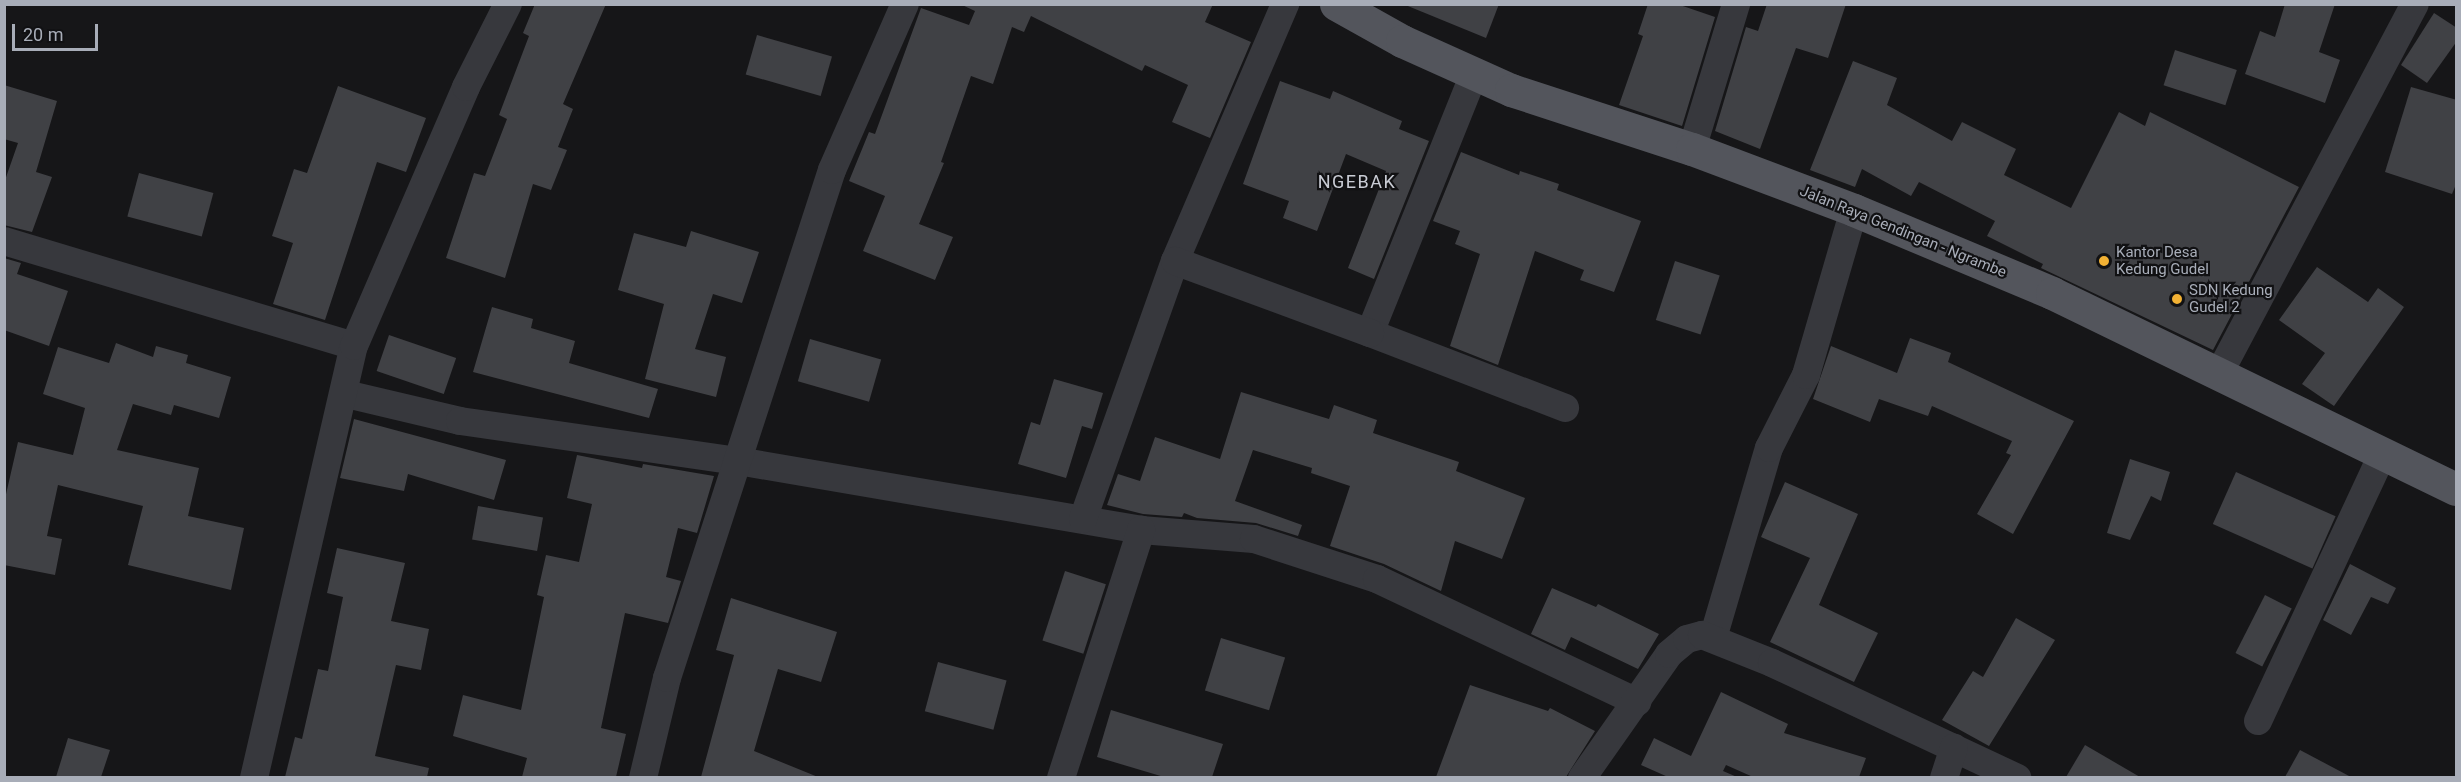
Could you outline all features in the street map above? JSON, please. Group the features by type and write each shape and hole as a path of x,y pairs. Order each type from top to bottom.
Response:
{"main road":[{"name":"Jalan Raya Gendingan - Ngrambe","path":"1336,4 1402,41 1474,74 1692,149 1854,210 2052,293 2220,372 2457,489"}],"street":[{"path":"254,777 346,393 354,346 466,87 508,4"},
{"path":"644,777 667,678 832,170 905,4"},
{"path":"1083,519 1175,261 1285,4"},
{"path":"1692,149 1736,4"},
{"path":"2220,372 2415,4"},
{"path":"1370,333 1474,74"},
{"path":"1713,638 1769,448 1806,375 1854,210"},
{"path":"4,241 354,346"},
{"path":"1175,261 1565,408"},
{"path":"346,393 460,421 738,461 1141,530 1254,539 1377,579 1637,702"},
{"path":"2258,721 2383,453"},
{"path":"1060,777 1141,530"},
{"path":"1582,777 1680,644 1702,635 2017,777"},
{"path":"1944,777 1954,747"}],"building":[{"path":"535,4 606,4 563,104 573,109 558,147 567,150 551,190 533,184 505,278 446,258 474,173 485,176 507,119 499,115 529,36 523,33"},
{"path":"960,4 1213,4 1205,22 1251,42 1210,138 1172,122 1188,85 1145,65 1142,71 1031,16 1024,32 1012,27 993,84 971,76 941,162 944,163 919,224 953,237 935,280 863,251 885,196 849,181 869,132 875,134 921,8 969,25 975,11"},
{"path":"1403,4 1499,4 1486,38"},
{"path":"1648,4 1677,4 1715,17 1682,126 1619,105 1643,36 1638,34"},
{"path":"1767,4 1846,4 1828,58 1796,48 1760,149 1715,131 1746,27 1758,31"},
{"path":"2285,4 2335,4 2319,52 2340,60 2325,103 2245,74 2260,31 2275,37"},
{"path":"2434,13 2457,28 2457,41 2427,83 2401,65"},
{"path":"757,35 832,56 821,96 746,74"},
{"path":"2175,50 2237,70 2225,105 2164,85"},
{"path":"1853,61 1897,78 1887,105 1952,141 1962,122 2016,149 2004,175 2071,208 2119,112 2145,126 2150,112 2299,187 2213,350 2041,268 2043,264 1987,236 1995,221 1919,182 1911,196 1862,169 1855,187 1810,170"},
{"path":"1280,81 1330,99 1333,91 1402,121 1399,129 1429,141 1374,279 1348,268 1386,171 1346,154 1317,231 1283,218 1289,201 1243,184"},
{"path":"4,85 57,101 36,172 52,177 32,232 4,225 4,183 18,143 4,139"},
{"path":"338,86 426,118 406,172 377,162 325,320 273,304 293,243 272,236 294,169 307,173"},
{"path":"2411,87 2457,100 2457,182 2452,194 2385,172"},
{"path":"1461,152 1519,175 1520,171 1559,184 1557,190 1641,221 1614,292 1580,280 1584,270 1535,251 1498,365 1450,346 1480,254 1455,244 1460,231 1433,221"},
{"path":"139,173 213,193 202,236 127,216"},
{"path":"691,231 759,252 742,303 713,294 695,349 726,357 716,397 645,379 664,304 618,290 634,233 686,247"},
{"path":"4,258 21,263 17,274 68,291 49,346 4,330"},
{"path":"1675,261 1720,276 1701,334 1656,320"},
{"path":"2317,267 2368,302 2378,288 2404,307 2334,406 2302,384 2325,353 2279,320"},
{"path":"492,307 533,319 531,328 575,341 569,363 658,389 649,418 473,372"},
{"path":"389,335 456,358 444,394 377,371"},
{"path":"1910,338 1951,353 1948,362 2074,421 2013,534 1977,514 2011,455 2006,453 2012,441 1932,406 1928,416 1879,399 1870,422 1813,399 1831,346 1897,373"},
{"path":"810,339 881,359 869,402 798,381"},
{"path":"116,343 153,357 156,346 188,355 186,363 231,377 219,418 174,405 171,415 133,404 117,450 199,468 188,516 244,528 231,590 128,565 143,506 58,485 47,536 62,539 55,575 4,565 4,503 18,442 73,455 85,408 43,394 58,347 109,363"},
{"path":"1054,379 1103,393 1092,429 1082,426 1066,478 1018,464 1031,422 1040,425"},
{"path":"1241,392 1329,419 1334,405 1377,420 1373,433 1459,462 1456,471 1525,498 1502,559 1455,541 1441,591 1384,564 1330,546 1350,486 1311,473 1312,468 1253,450 1235,501 1302,525 1298,536 1256,523 1197,518 1184,513 1182,517 1143,514 1107,505 1118,474 1140,481 1155,437 1220,459"},
{"path":"354,419 506,460 494,500 408,474 404,491 340,478"},
{"path":"577,455 642,468 643,464 714,476 697,533 678,528 666,577 681,581 668,623 625,613 601,728 626,734 616,777 522,777 527,758 453,736 463,695 521,710 544,597 537,595 546,555 579,562 592,504 567,498"},
{"path":"2130,459 2170,472 2161,501 2151,496 2130,540 2107,533"},
{"path":"2236,472 2336,516 2312,568 2213,524"},
{"path":"1785,482 1858,514 1819,605 1878,633 1854,682 1770,642 1810,558 1761,537"},
{"path":"478,506 543,517 537,551 472,539"},
{"path":"337,548 405,563 391,621 429,629 421,670 396,665 375,756 429,768 427,777 285,777 295,737 302,739 318,669 328,671 343,597 327,593"},
{"path":"2350,564 2396,588 2388,604 2371,597 2351,635 2323,620"},
{"path":"1065,571 1106,584 1083,654 1042,640"},
{"path":"1552,588 1596,607 1598,604 1659,634 1638,669 1571,637 1565,650 1531,634"},
{"path":"2265,595 2292,609 2262,667 2235,653"},
{"path":"731,598 837,632 821,682 778,669 754,751 818,777 701,777 734,655 716,650"},
{"path":"2016,618 2055,640 1989,746 1942,720 1973,671 1983,677"},
{"path":"1221,638 1285,658 1269,710 1205,691"},
{"path":"938,662 1007,680 993,730 925,711"},
{"path":"1470,685 1548,711 1550,708 1595,731 1566,777 1436,777"},
{"path":"1721,692 1788,724 1784,733 1866,758 1859,777 1753,777 1726,765 1723,771 1737,777 1668,777 1641,765 1654,738 1691,756"},
{"path":"1111,710 1223,744 1212,777 1164,777 1097,757"},
{"path":"68,738 110,750 101,777 56,777"},
{"path":"2085,745 2140,777 2066,777"},
{"path":"2300,750 2351,777 2285,777"}],"place":[{"name":"Kantor Desa Kedung Gudel","path":"2104,261"},
{"name":"SDN Kedung Gudel 2","path":"2177,299"}],"district":[{"name":"NGEBAK","path":"1357,182"}]}
